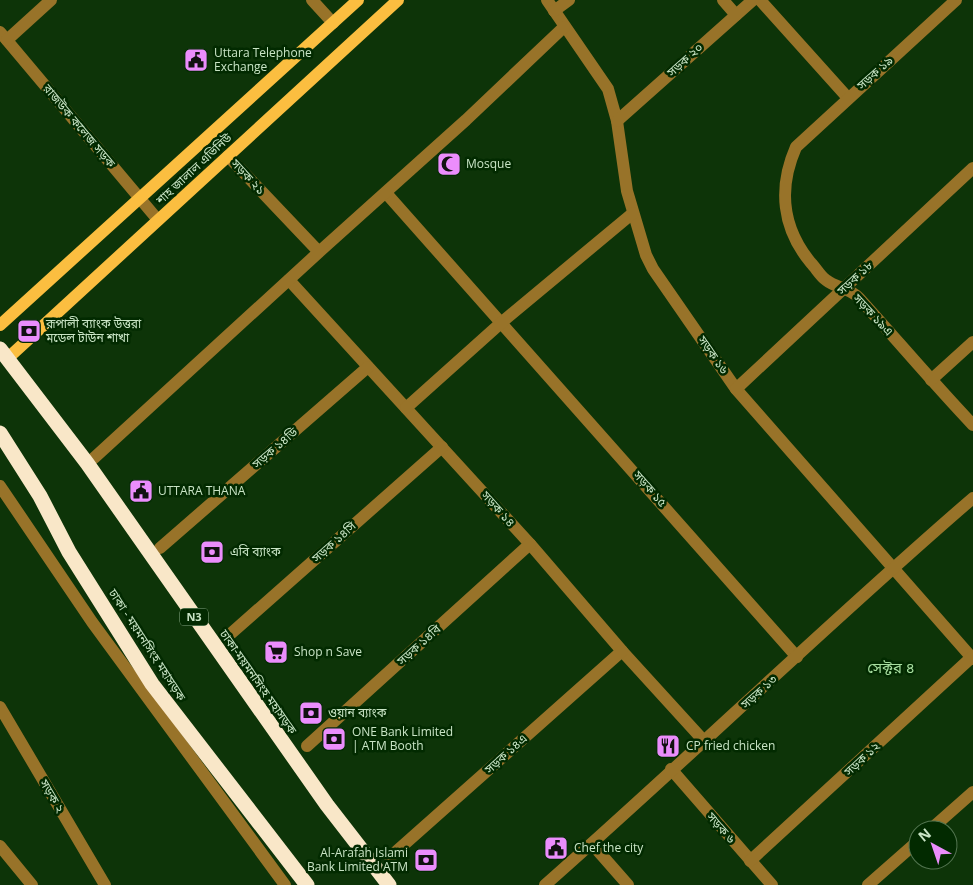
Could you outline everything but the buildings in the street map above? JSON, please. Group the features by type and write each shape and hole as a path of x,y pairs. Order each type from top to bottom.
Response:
{"highway":[{"name":"ঢাকা-ময়মনসিংহ মহাসড়ক","path":"4,353 118,508 322,797 389,885"},
{"name":"ঢাকা - ময়মনসিংহ মহাসড়ক","path":"0,433 40,496 69,552 152,684 306,885"}],"main road":[{"name":"শাহ জালাল এভিনিউ","path":"0,325 358,0"},
{"name":"শাহ জালাল এভিনিউ","path":"4,353 158,220 398,0"}],"street":[{"path":"3,36 51,0"},
{"path":"312,0 333,23"},
{"name":"সড়ক ১৬","path":"547,0 608,89 617,121 626,192 646,255 653,269 736,389 973,658"},
{"path":"554,12 569,0"},
{"path":"723,0 736,15"},
{"name":"সড়ক ২০","path":"617,121 753,0"},
{"path":"760,0 848,98"},
{"name":"সড়ক ১৯","path":"796,147 956,0"},
{"name":"সড়ক ২১","path":"260,190 319,252 386,193 564,27"},
{"name":"রাজউক কলেজ সড়ক","path":"3,36 158,220"},
{"name":"সড়ক ১৯এ","path":"796,147 789,163 784,184 788,226 799,248 826,281 857,296 973,425"},
{"name":"সড়ক ২১","path":"94,458 318,252 228,156"},
{"name":"সড়ক ১৮","path":"736,389 973,168"},
{"name":"সড়ক ১৫","path":"386,193 797,657"},
{"path":"406,408 502,322 633,213"},
{"name":"সড়ক ১৪","path":"289,280 530,544 622,651 704,741"},
{"path":"931,380 973,342"},
{"name":"সড়ক ১৪ডি","path":"160,548 368,367"},
{"name":"সড়ক ১৪সি","path":"227,637 442,447"},
{"path":"0,486 92,622 285,885"},
{"name":"সড়ক ১৩","path":"544,885 592,844 671,769 797,657 893,567 973,498"},
{"name":"সড়ক ১৪বি","path":"307,746 530,544"},
{"name":"সড়ক ১৪এ","path":"390,857 622,651"},
{"name":"সড়ক ১২","path":"750,861 973,658"},
{"name":"সড়ক ২","path":"0,707 105,885"},
{"name":"সড়ক ৬","path":"671,769 772,885"},
{"path":"941,820 973,792"},
{"path":"592,844 628,885"},
{"path":"0,846 32,885"},
{"path":"868,885 908,850"}],"place":[{"name":"Uttara Telephone Exchange","path":"196,60"},
{"name":"Mosque","path":"449,164"},
{"name":"রূপালী ব্যাংক উত্তরা মডেল টাউন শাখা","path":"29,331"},
{"name":"UTTARA THANA","path":"141,491"},
{"name":"এবি ব্যাংক","path":"212,552"},
{"name":"Shop n Save","path":"276,652"},
{"name":"ওয়ান ব্যাংক","path":"311,713"},
{"name":"ONE Bank Limited | ATM Booth","path":"334,739"},
{"name":"CP fried chicken","path":"668,746"},
{"name":"Chef the city","path":"556,848"},
{"name":"Al-Arafah Islami Bank Limited ATM","path":"426,860"}],"district":[{"name":"সেক্টর ৪","path":"891,668"}]}
